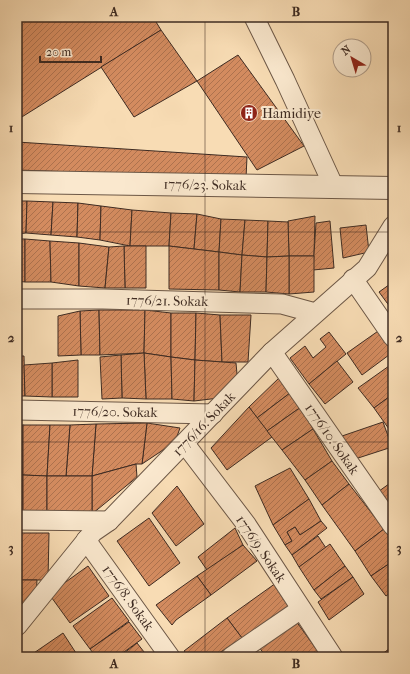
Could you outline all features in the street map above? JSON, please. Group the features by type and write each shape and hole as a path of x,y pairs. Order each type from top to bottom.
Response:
{"street":[{"path":"254,17 285,80 334,187"},
{"name":"1776/23. Sokak","path":"17,182 393,188"},
{"name":"1776/16. Sokak","path":"17,626 93,532 109,521 185,444 272,352 367,268 393,226"},
{"path":"353,279 393,337"},
{"name":"1776/21. Sokak","path":"17,299 103,299 282,304 316,313"},
{"name":"1776/10. Sokak","path":"272,352 393,526"},
{"name":"1776/20. Sokak","path":"17,410 213,414"},
{"name":"1776/9. Sokak","path":"185,444 246,524 333,657"},
{"path":"17,520 109,521"},
{"name":"1776/8. Sokak","path":"86,540 170,657"},
{"path":"231,657 301,609"}],"building":[{"path":"17,17 153,17 161,30 17,120"},
{"path":"161,30 197,81 134,117 101,67"},
{"name":"Hamidiye","path":"238,55 304,146 257,170 197,81"},
{"path":"17,142 247,157 246,178 17,170"},
{"path":"17,201 27,201 26,233 17,234"},
{"path":"27,201 53,202 51,235 26,233"},
{"path":"53,202 78,203 77,237 51,235"},
{"path":"78,203 101,206 100,240 77,237"},
{"path":"101,206 132,210 130,246 100,240"},
{"path":"132,210 171,213 169,246 130,246"},
{"path":"171,213 197,214 194,249 169,246"},
{"path":"197,214 221,219 219,252 194,249"},
{"path":"315,216 314,256 289,256 288,221"},
{"path":"221,219 245,220 242,255 219,252"},
{"path":"245,220 268,221 267,257 242,255"},
{"path":"268,221 288,222 289,256 267,257"},
{"path":"330,221 334,268 313,270 316,223"},
{"path":"366,225 369,252 343,258 340,228"},
{"path":"17,239 25,239 25,282 17,281"},
{"path":"25,239 50,241 51,282 25,282"},
{"path":"50,241 79,243 79,286 51,282"},
{"path":"79,243 109,247 105,288 79,286"},
{"path":"124,246 146,246 146,288 125,288"},
{"path":"124,246 125,288 105,288 109,247"},
{"path":"169,246 219,252 219,290 169,289"},
{"path":"219,252 242,255 240,292 219,290"},
{"path":"242,255 267,257 266,292 240,292"},
{"path":"289,256 314,256 314,292 289,294"},
{"path":"289,256 289,294 266,292 267,257"},
{"path":"393,282 393,311 379,292"},
{"path":"99,310 100,355 81,355 80,311"},
{"path":"99,310 145,310 144,353 100,355"},
{"path":"145,310 171,313 171,357 144,353"},
{"path":"80,311 81,355 58,356 58,316"},
{"path":"171,313 196,313 195,360 171,357"},
{"path":"196,313 220,315 222,362 195,360"},
{"path":"220,315 251,315 248,362 222,362"},
{"path":"381,329 393,347 393,352 362,375 347,353"},
{"path":"329,332 346,354 309,384 290,358 305,346 313,358 326,347 320,339"},
{"path":"144,353 171,357 172,399 146,399"},
{"path":"144,353 146,399 122,398 121,355"},
{"path":"121,355 122,398 102,399 100,357"},
{"path":"17,356 24,356 25,396 17,396"},
{"path":"171,357 195,360 194,401 172,399"},
{"path":"78,360 78,397 52,397 52,363"},
{"path":"195,360 236,363 237,374 219,398 194,401"},
{"path":"337,361 353,382 325,404 309,384"},
{"path":"52,363 52,397 25,396 24,365"},
{"path":"389,366 393,372 393,394 374,408 358,388"},
{"path":"280,377 290,393 257,418 249,407"},
{"path":"290,393 301,407 267,431 257,418"},
{"path":"393,394 393,426 389,429 374,408"},
{"path":"249,407 272,437 227,470 211,448"},
{"path":"301,407 313,429 282,450 267,431"},
{"path":"383,422 392,447 352,460 342,436"},
{"path":"147,423 180,428 175,442 142,464"},
{"path":"147,423 142,464 136,464 92,476 96,424"},
{"path":"96,424 92,476 66,476 70,425"},
{"path":"17,425 23,425 23,475 17,475"},
{"path":"23,425 50,425 47,476 23,475"},
{"path":"50,425 70,425 66,476 47,476"},
{"path":"313,429 332,461 305,480 282,450"},
{"path":"332,461 349,484 322,505 305,480"},
{"path":"136,464 137,477 92,514 92,476"},
{"path":"290,468 309,499 273,525 255,486"},
{"path":"17,475 23,475 23,514 17,514"},
{"path":"23,475 47,476 47,514 23,514"},
{"path":"47,476 92,476 92,514 47,514"},
{"path":"393,481 393,517 375,494"},
{"path":"349,484 384,529 355,551 322,505"},
{"path":"177,486 204,524 176,546 152,513"},
{"path":"309,499 321,521 300,535 295,527 287,532 292,541 285,545 273,525"},
{"path":"149,518 180,563 149,586 117,541"},
{"path":"321,521 327,528 292,555 285,545 292,541 287,532 295,527 300,535"},
{"path":"235,528 243,545 207,570 198,557"},
{"path":"384,529 393,541 393,561 371,576 355,551"},
{"path":"17,533 49,533 48,580 17,580"},
{"path":"318,536 326,548 299,567 292,555"},
{"path":"330,544 345,566 314,590 299,567"},
{"path":"243,545 257,561 211,595 197,576"},
{"path":"393,561 393,591 386,596 371,576"},
{"path":"88,566 109,596 70,623 49,594"},
{"path":"345,566 353,577 321,599 314,590"},
{"path":"197,576 211,595 176,620 172,625 156,605"},
{"path":"353,577 364,594 329,620 318,602"},
{"path":"17,580 37,580 36,599 17,620"},
{"path":"276,583 290,605 242,638 227,618"},
{"path":"112,598 129,621 90,649 73,626"},
{"path":"227,618 242,638 213,657 189,657 184,651"},
{"path":"296,621 322,657 266,657 259,647"},
{"path":"129,622 142,639 117,657 96,657 90,649"},
{"path":"63,633 76,653 70,657 28,657"},
{"path":"137,643 148,657 119,657"},
{"path":"393,646 393,657 378,657"},
{"path":"78,653 81,657 72,657"}],"place":[{"name":"Hamidiye","path":"249,113"}]}
